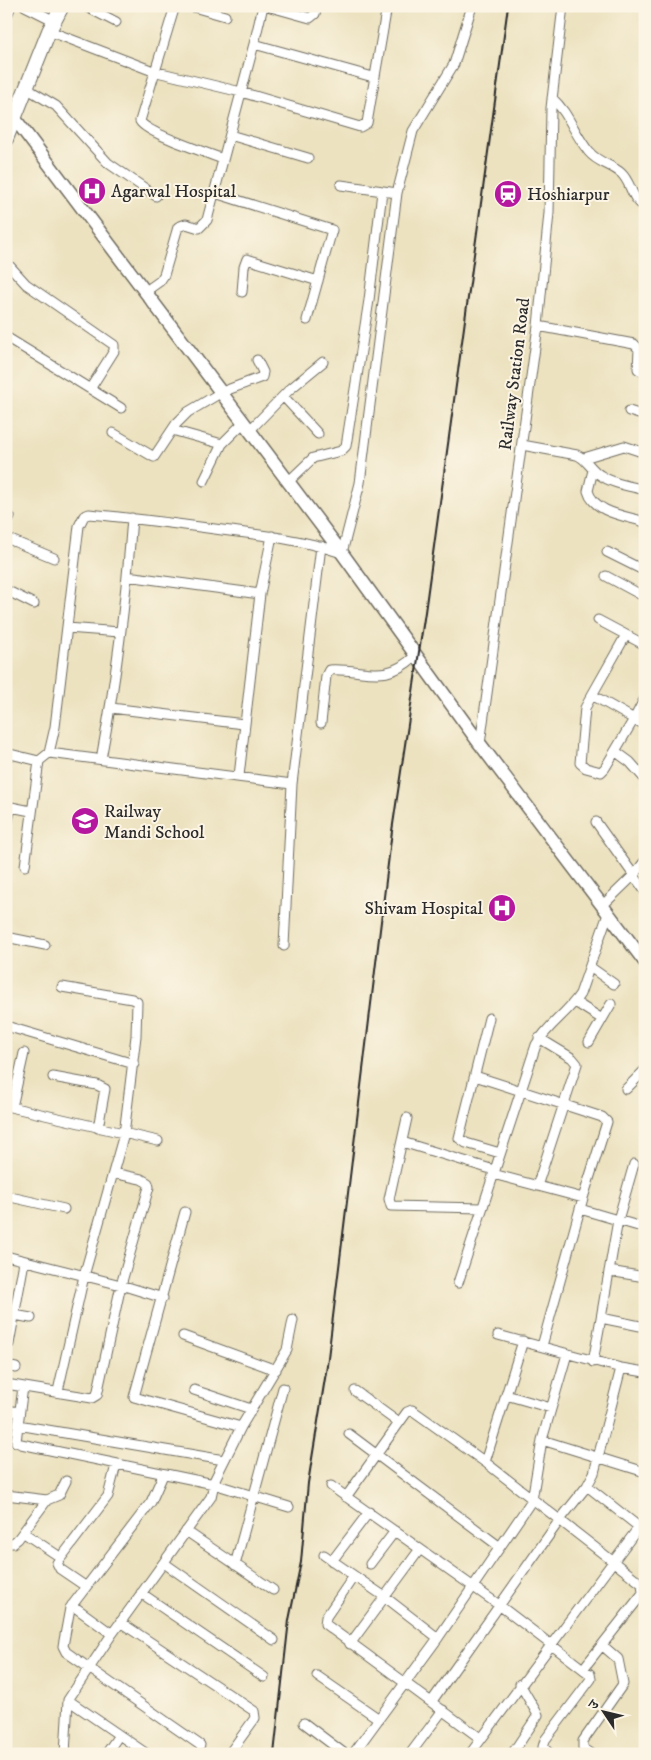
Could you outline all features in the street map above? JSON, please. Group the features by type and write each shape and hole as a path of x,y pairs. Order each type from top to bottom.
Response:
{"main road":[{"path":"6,139 10,112 26,88 62,6"},
{"path":"10,112 222,392 246,427 342,553 480,744 645,962"}],"street":[{"path":"6,18 11,6"},
{"path":"25,6 52,26 153,71 241,92 360,127 367,123 369,117 373,77 387,6"},
{"path":"85,6 116,22"},
{"path":"175,6 140,117 142,125 188,146 223,159"},
{"path":"190,6 225,16"},
{"path":"146,291 164,275 178,227 186,224 199,228 205,224 265,6 306,18 313,17 317,6"},
{"path":"25,866 39,761 49,753 81,520 84,516 89,514 132,518 272,536 321,546 342,553 360,483 397,194 410,138 421,115 450,73 472,6"},
{"name":"Railway Station Road","path":"480,744 538,326 549,213 552,98 563,6"},
{"path":"254,44 373,77"},
{"path":"26,88 56,106 108,163 156,196"},
{"path":"552,98 563,108 588,151 602,164 621,173 634,199 645,207"},
{"path":"230,135 308,158"},
{"path":"341,184 397,194"},
{"path":"288,482 313,458 341,451 346,446 369,300 382,192"},
{"path":"215,193 331,229 332,233 307,320"},
{"path":"242,292 244,267 247,259 318,281"},
{"path":"6,262 26,284 114,345 114,351 90,389"},
{"path":"538,326 634,344 639,349 638,369 645,373"},
{"path":"6,336 121,408"},
{"path":"113,432 154,457 172,430 188,412 222,392 262,377 263,372 257,360"},
{"path":"204,481 222,444 246,427 323,362"},
{"path":"283,396 318,434"},
{"path":"629,411 645,416"},
{"path":"172,430 222,444"},
{"path":"522,445 567,452 584,458 593,470 608,479 645,490"},
{"path":"584,458 619,446 645,453"},
{"path":"593,470 588,491 594,502 606,510 645,522"},
{"path":"101,759 120,632 132,518"},
{"path":"238,776 260,594 272,536"},
{"path":"6,538 54,558"},
{"path":"284,946 292,784 321,546"},
{"path":"607,552 645,571"},
{"path":"127,576 260,594"},
{"path":"606,576 644,596"},
{"path":"6,590 34,604"},
{"path":"598,620 645,645"},
{"path":"67,628 120,632"},
{"path":"626,635 585,708 580,763 586,768 601,772 645,698"},
{"path":"321,723 326,676 330,670 386,673 404,667 415,656"},
{"path":"592,695 645,725"},
{"path":"110,708 244,724"},
{"path":"615,751 630,762 645,778"},
{"path":"6,753 39,761"},
{"path":"49,753 292,784"},
{"path":"6,829 9,807 31,811"},
{"path":"596,822 645,891"},
{"path":"458,1283 539,1038 575,1002 584,985 605,910 645,861"},
{"path":"6,937 45,945"},
{"path":"590,966 614,984"},
{"path":"58,1391 84,1276 124,1134 134,1064 138,1007 135,1000 62,987"},
{"path":"575,1002 602,1019"},
{"path":"589,1042 611,1004"},
{"path":"489,1018 459,1138 466,1143 500,1153"},
{"path":"6,1026 134,1064"},
{"path":"537,1186 565,1106 577,1064 572,1058 539,1038"},
{"path":"24,1053 9,1107 158,1141"},
{"path":"626,1089 645,1070"},
{"path":"475,1076 602,1117 607,1122 583,1198 542,1346"},
{"path":"53,1077 97,1085 105,1089 98,1128"},
{"path":"407,1118 389,1199 391,1206 482,1208"},
{"path":"402,1142 537,1186 583,1198"},
{"path":"593,1362 618,1220 634,1164"},
{"path":"6,1384 92,1398 97,1396 121,1285 149,1187 148,1183 140,1179 113,1173"},
{"path":"6,1196 64,1210"},
{"path":"580,1209 645,1228"},
{"path":"185,1212 163,1298 134,1397 137,1400 240,1428"},
{"path":"6,1256 121,1285 163,1298"},
{"path":"9,1344 24,1262"},
{"path":"609,1271 645,1278"},
{"path":"14,1315 31,1318"},
{"path":"602,1318 645,1327"},
{"path":"65,1754 68,1700 120,1622 211,1497 224,1460 240,1428 276,1370 286,1350 293,1320"},
{"path":"498,1335 593,1362 645,1372"},
{"path":"183,1336 276,1370"},
{"path":"485,1462 523,1341"},
{"path":"353,1754 438,1638 471,1586 532,1500 542,1440 567,1354"},
{"path":"432,1701 559,1521 587,1486 594,1473 621,1368"},
{"path":"23,1387 16,1439 18,1443 163,1475 214,1484 255,1495 289,1507"},
{"path":"236,1565 283,1388"},
{"path":"194,1390 251,1409"},
{"path":"354,1391 399,1423"},
{"path":"506,1395 551,1408"},
{"path":"6,1410 19,1412"},
{"path":"346,1497 407,1412 414,1411 485,1462 642,1584 644,1588 640,1597 583,1669"},
{"path":"18,1424 224,1460"},
{"path":"349,1434 500,1547"},
{"path":"542,1440 645,1472"},
{"path":"85,1586 60,1569 57,1563 108,1496 116,1465"},
{"path":"163,1475 151,1502 72,1605 67,1614 64,1649 200,1745"},
{"path":"6,1495 47,1500 59,1496 66,1481"},
{"path":"331,1486 499,1605 590,1674 592,1679 545,1740 543,1747 550,1754"},
{"path":"470,1754 520,1684 639,1527 587,1486"},
{"path":"6,1543 16,1542 47,1500"},
{"path":"332,1561 368,1512"},
{"path":"186,1531 273,1590"},
{"path":"370,1564 395,1531"},
{"path":"24,1533 60,1557"},
{"path":"350,1644 420,1549"},
{"path":"324,1555 385,1597 438,1638"},
{"path":"164,1563 274,1640"},
{"path":"354,1576 325,1621 325,1624 480,1738"},
{"path":"141,1593 264,1677"},
{"path":"72,1605 112,1634"},
{"path":"120,1622 254,1711 254,1718 229,1754"},
{"path":"592,1754 583,1748 583,1741 623,1684 618,1659 602,1645"},
{"path":"317,1676 379,1719"},
{"path":"512,1754 538,1715 520,1684"},
{"path":"68,1700 147,1754"},
{"path":"410,1754 443,1710"},
{"path":"304,1723 345,1754"},
{"path":"106,1754 119,1735"}],"railway":[{"path":"274,1754 289,1620 301,1562 308,1483 327,1366 392,831 425,612 508,6"}],"place":[{"name":"Agarwal Hospital","path":"92,191"},
{"name":"Hoshiarpur","path":"508,194"},
{"name":"Railway Mandi School","path":"85,821"},
{"name":"Shivam Hospital","path":"502,908"}]}
